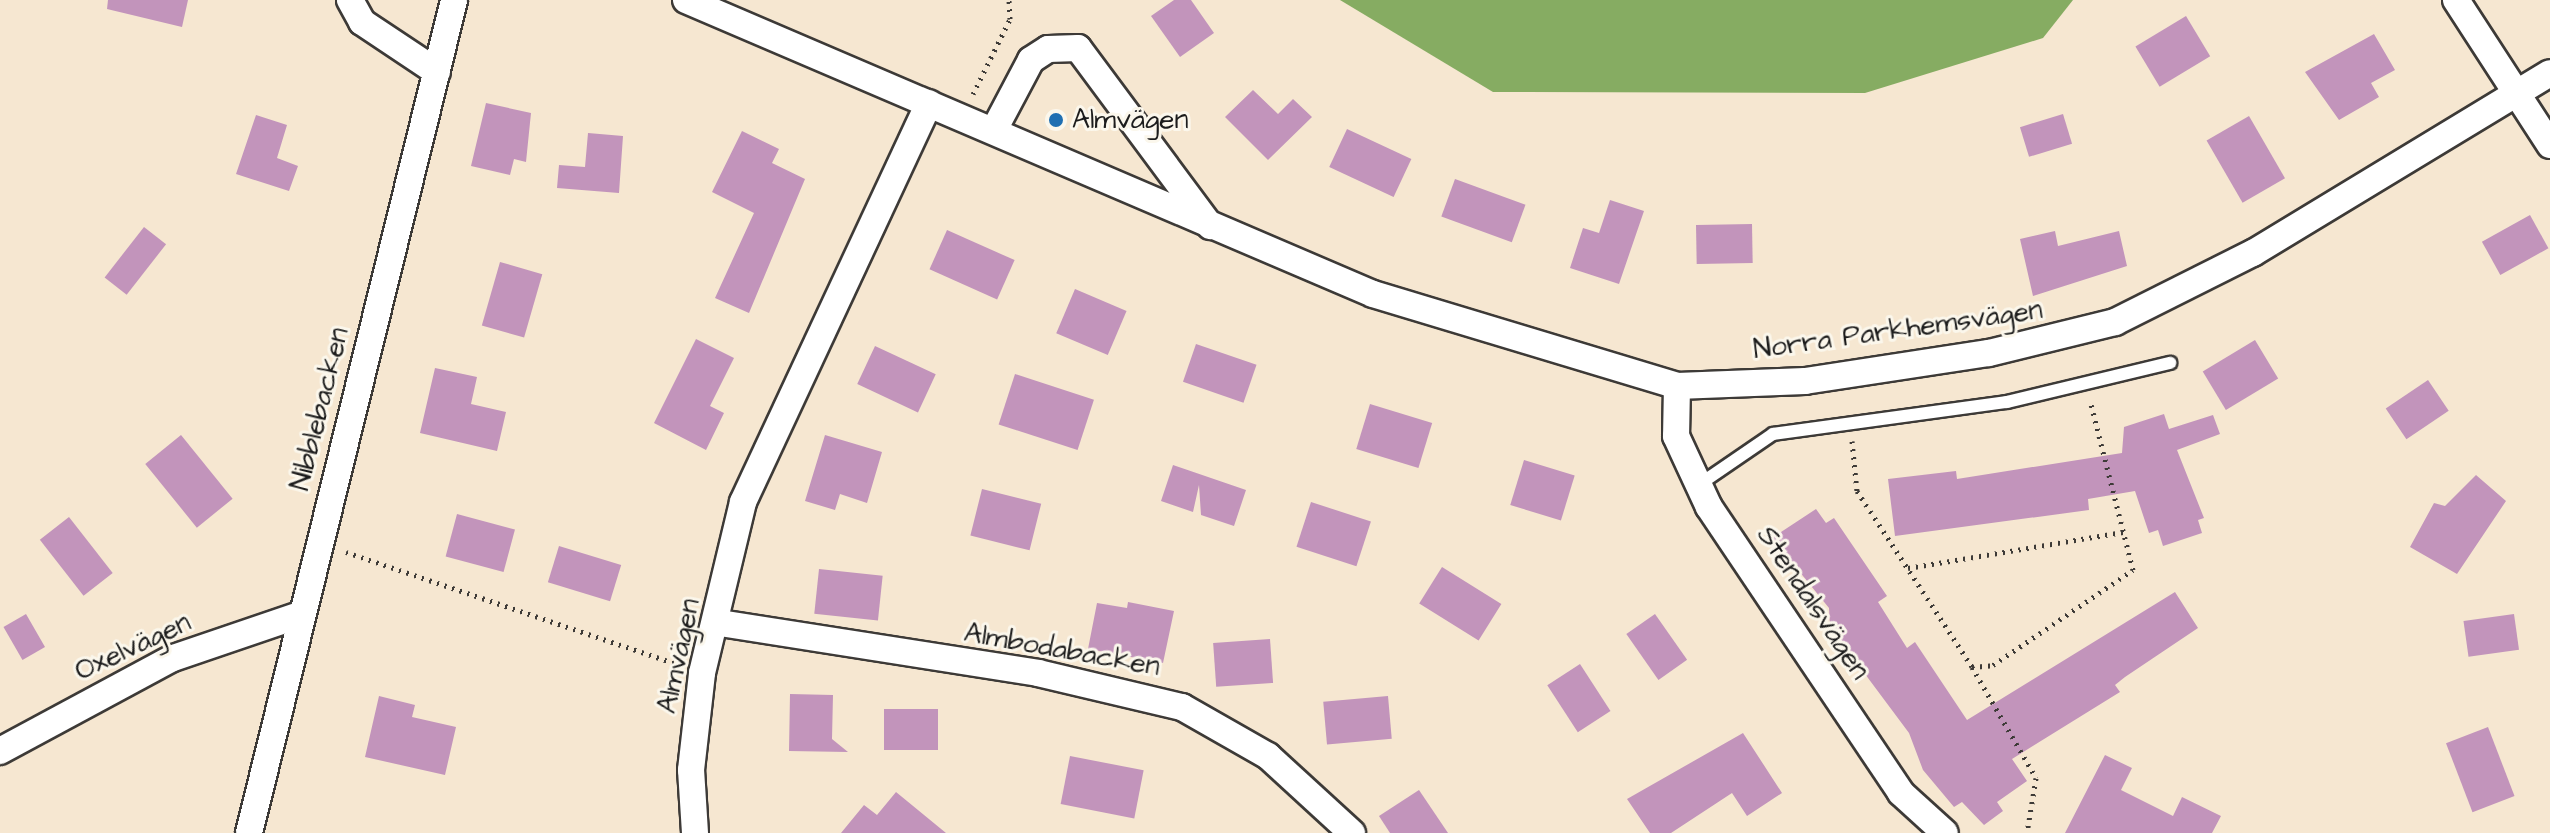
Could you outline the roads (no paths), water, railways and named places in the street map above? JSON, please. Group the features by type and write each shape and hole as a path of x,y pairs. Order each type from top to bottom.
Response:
{"street":[{"path":"350,0 362,22 437,72"},
{"name":"Nibblebacken","path":"249,833 299,615 454,0"},
{"path":"2456,0 2550,145"},
{"name":"Norra Parkhemsvägen","path":"694,1 929,103 964,103 1212,229 1387,299 1677,386 1805,381 1989,353 2115,322 2219,272 2519,96 2550,73"},
{"path":"998,120 1031,60 1048,49 1078,48 1212,229"},
{"name":"Almvägen","path":"695,833 691,770 702,673 720,623 743,502 929,103"},
{"name":"Stendalsvägen","path":"1677,386 1676,436 1697,486 1901,793 1945,833"},
{"name":"Oxelvägen","path":"0,751 173,658 299,615"},
{"name":"Almbodabacken","path":"720,623 1038,673 1182,707 1268,756 1352,833"}],"lane":[{"path":"1697,486 1773,434 2086,386 2170,363"}],"place":[{"name":"Almvägen","path":"1056,120"}]}
